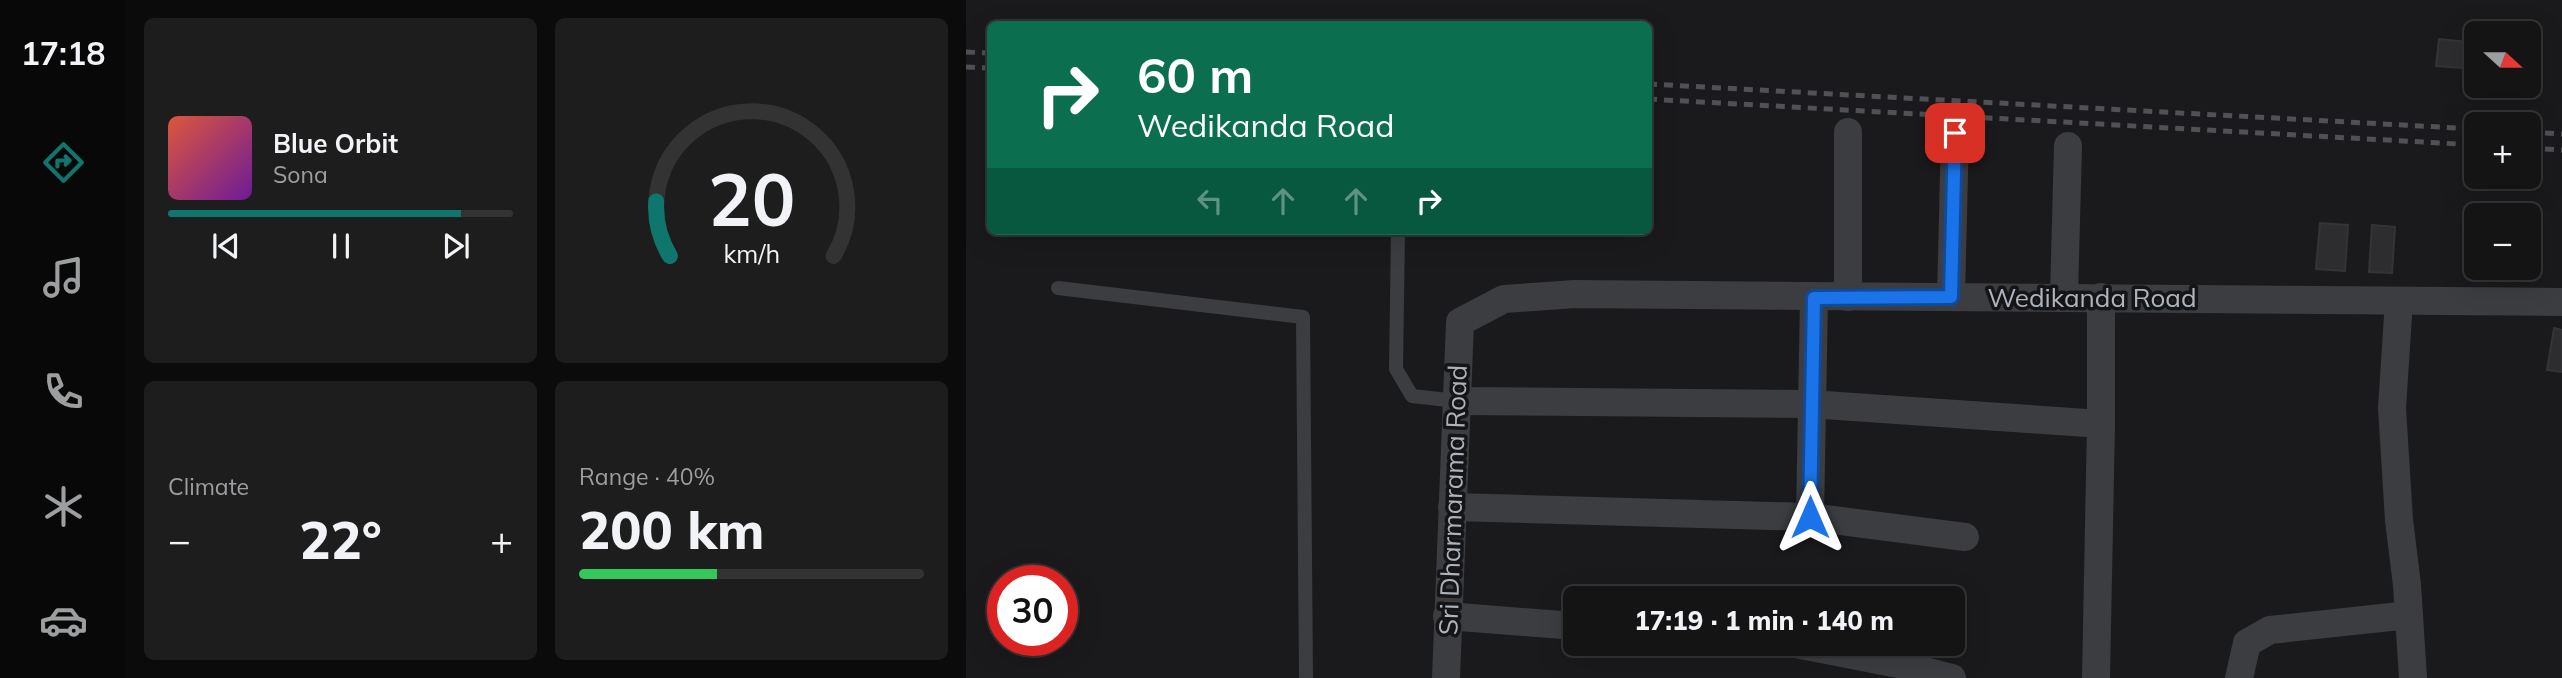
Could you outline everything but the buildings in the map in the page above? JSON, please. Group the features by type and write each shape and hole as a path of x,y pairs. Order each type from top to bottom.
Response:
{"street":[{"path":"1848,132 1848,297"},
{"path":"1951,297 1955,133"},
{"path":"2064,297 2068,146"},
{"name":"Wedikanda Road","path":"1460,322 1504,299 1574,294 2562,302"},
{"path":"2096,678 2101,297"},
{"path":"1810,517 1814,298"},
{"path":"2399,301 2392,408 2413,678"},
{"name":"Sri Dharmarama Road","path":"1446,678 1460,322"},
{"path":"1457,401 1810,404 2101,424"},
{"path":"1452,507 1810,517 1965,537"},
{"path":"2239,678 2247,643 2270,630 2409,615"},
{"path":"1447,616 1563,625"},
{"path":"1857,656 1952,678"}],"lane":[{"path":"1398,235 1396,369 1412,396 1457,401"},
{"path":"1058,288 1303,317 1306,678"}],"railway":[{"path":"966,52 987,53"},
{"path":"966,67 987,68"},
{"path":"1652,84 2464,128"},
{"path":"1652,99 2464,144"},
{"path":"2541,133 2562,134"},
{"path":"2541,149 2562,150"}],"route":[{"path":"1810,517 1814,298 1951,297 1955,133"}]}
